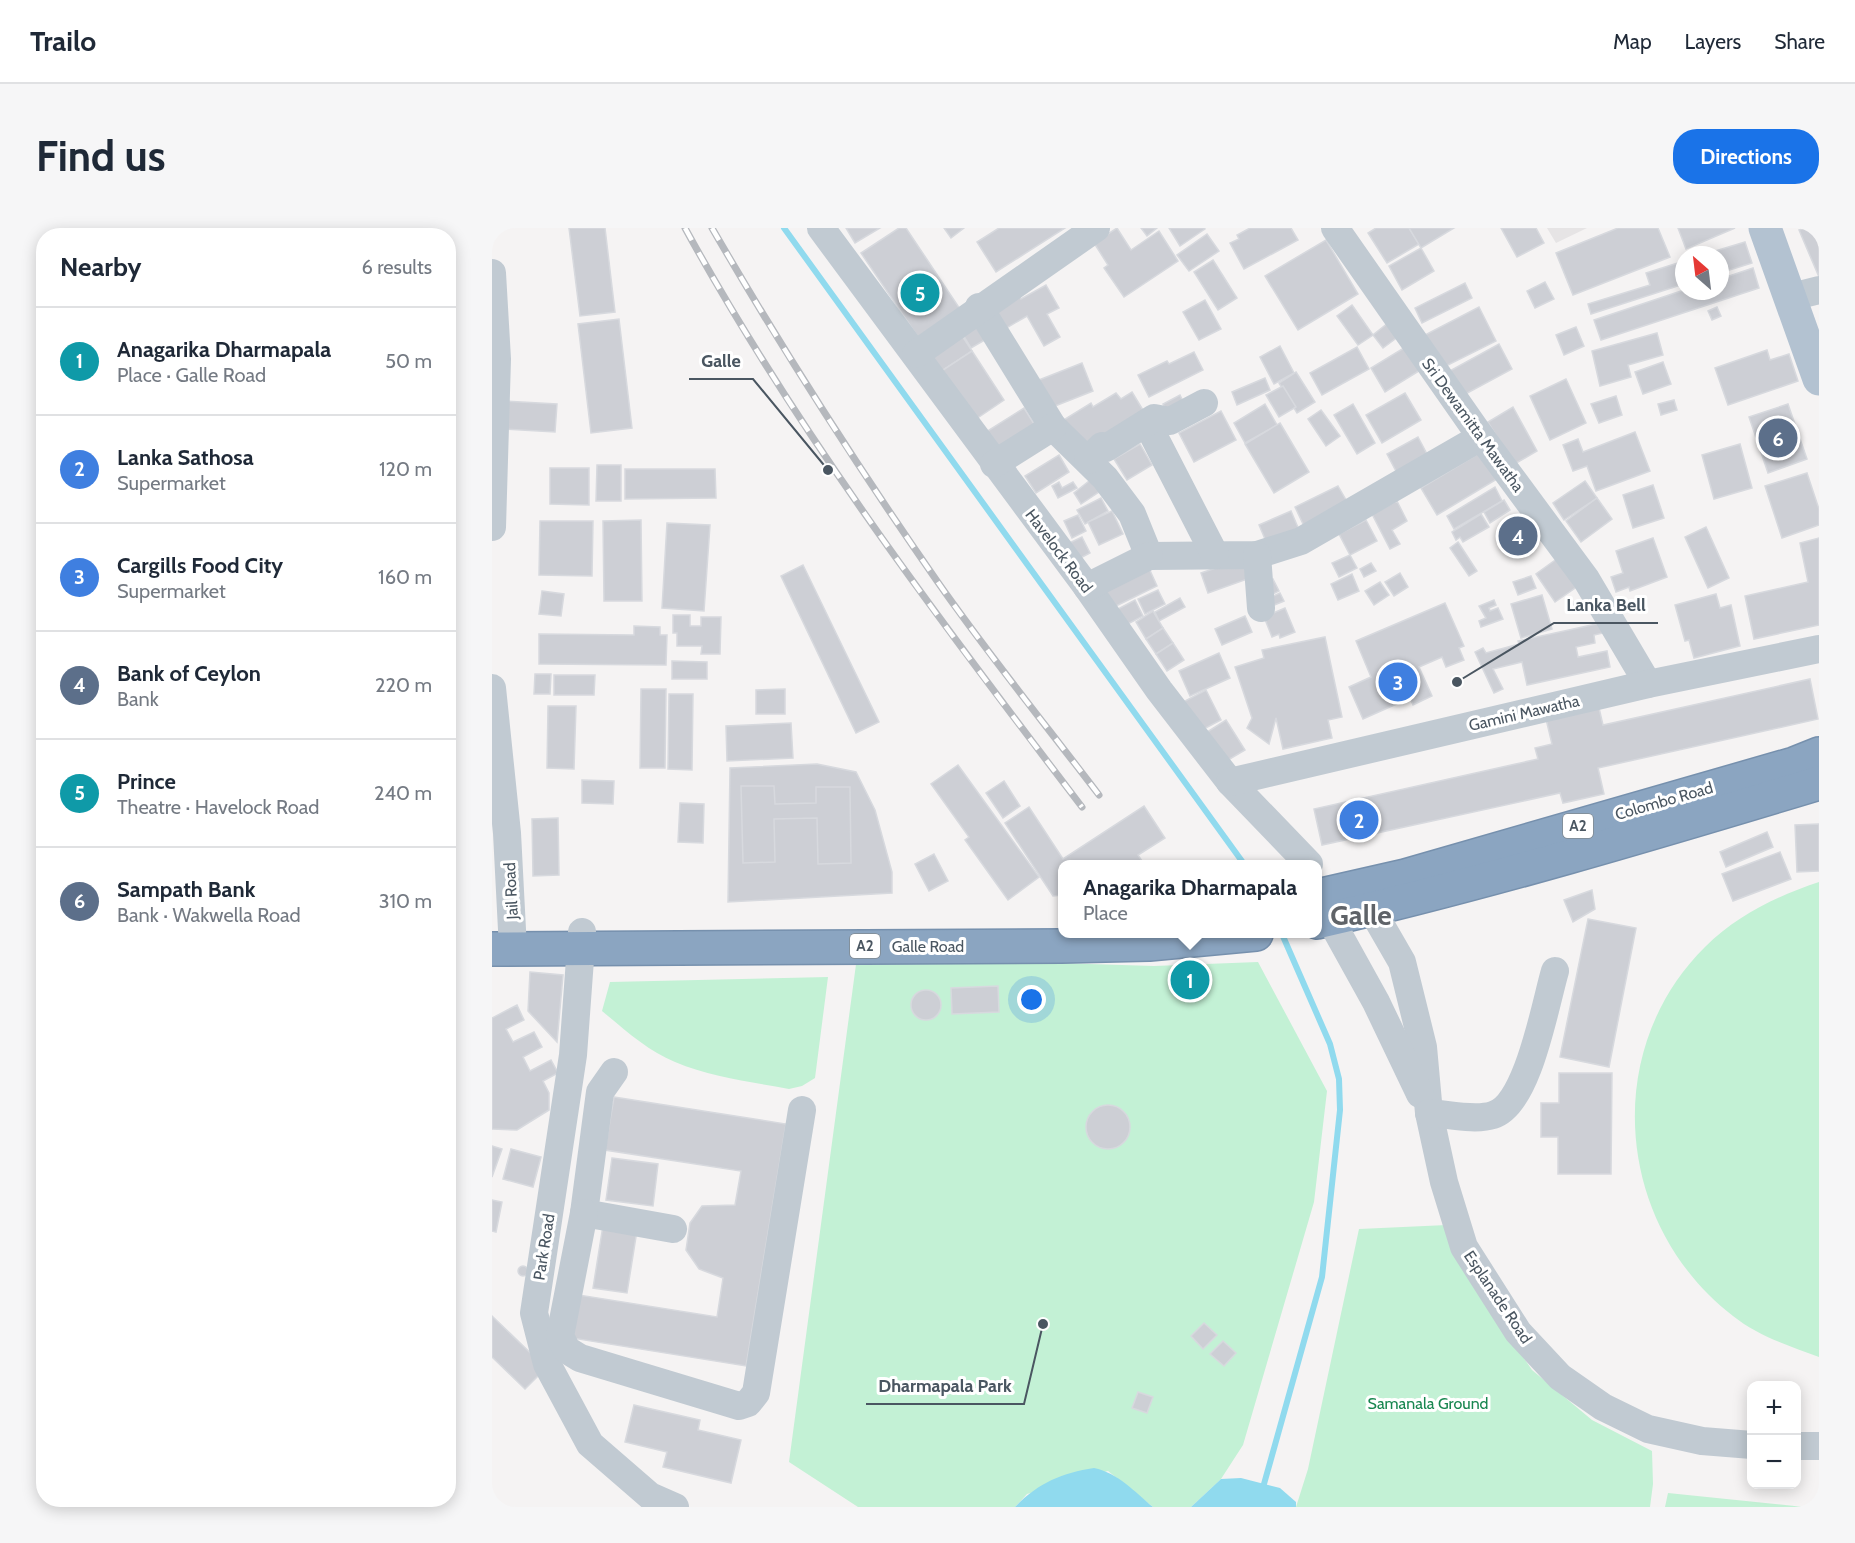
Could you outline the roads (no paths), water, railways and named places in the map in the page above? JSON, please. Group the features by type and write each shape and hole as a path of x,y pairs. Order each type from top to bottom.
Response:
{"highway":[{"name":"Colombo Road","path":"1326,903 1405,876 1794,764 1819,754"},
{"name":"Colombo Road","path":"1326,903 1372,910 1663,830 1819,783"},
{"name":"Galle Road","path":"582,941 837,928 1058,928"},
{"name":"Galle Road","path":"502,941 837,946 1062,946 1149,944 1214,938"}],"main road":[{"path":"1765,228 1805,294 1819,379"}],"street":[{"name":"Havelock Road","path":"821,228 1087,587 1126,646 1230,782 1305,860"},
{"path":"916,354 980,307 1096,228"},
{"name":"Sri Dewamitta Mawatha","path":"1335,228 1481,437 1586,579 1648,684"},
{"path":"492,273 497,359 492,527"},
{"path":"980,307 1053,427 1088,460 1131,514 1149,556"},
{"path":"1088,460 1102,446 1106,448 1154,418 1170,421 1204,403"},
{"path":"1147,423 1215,555"},
{"path":"994,464 1053,427"},
{"path":"1087,587 1149,556 1257,555 1301,541 1481,437"},
{"path":"1257,555 1262,608"},
{"name":"Gamini Mawatha","path":"1230,782 1648,684 1819,649"},
{"name":"Jail Road","path":"492,688 500,825 502,941"},
{"path":"492,796 500,825"},
{"name":"Esplanade Road","path":"1326,903 1428,1113"},
{"name":"Esplanade Road","path":"1372,910 1402,962 1405,972 1423,1047 1428,1113 1444,1182 1464,1248 1518,1332 1560,1377 1603,1407 1648,1429 1702,1441 1747,1445"},
{"name":"Park Road","path":"582,941 573,1055 534,1313 547,1364 590,1444 650,1496 675,1507"},
{"path":"1428,1113 1493,1116 1510,1106 1523,1085 1555,971"},
{"path":"614,1072 600,1092 584,1213 560,1336 567,1350 580,1358 739,1406 748,1403 756,1394 802,1110"},
{"path":"584,1213 673,1229"},
{"path":"1801,1446 1819,1446"}],"water":[{"path":"1094,1468 1111,1474 1153,1507 1015,1507 1033,1491 1051,1480"},
{"path":"1241,1478 1280,1488 1296,1502 1296,1507 1191,1507 1221,1479"}],"waterway":[{"path":"784,228 1241,860"},
{"path":"1264,1484 1322,1277 1340,1110 1339,1079 1330,1044 1284,938"}],"railway":[{"path":"685,228 729,304 823,453 924,596 1082,807"},
{"path":"712,228 793,363 907,538 976,635 1099,795"}],"place":[{"name":"Prince","path":"920,293"},
{"name":"Sampath Bank","path":"1778,438"},
{"name":"Galle","path":"828,470"},
{"name":"Bank of Ceylon","path":"1518,536"},
{"name":"Cargills Food City","path":"1398,682"},
{"name":"Lanka Bell","path":"1457,682"},
{"name":"Lanka Sathosa","path":"1359,820"},
{"name":"Anagarika Dharmapala","path":"1190,980"},
{"name":"Dharmapala Park","path":"1043,1324"}],"district":[{"name":"Galle","path":"1361,915"}],"park label":[{"name":"Samanala Ground","path":"1428,1403"}]}
